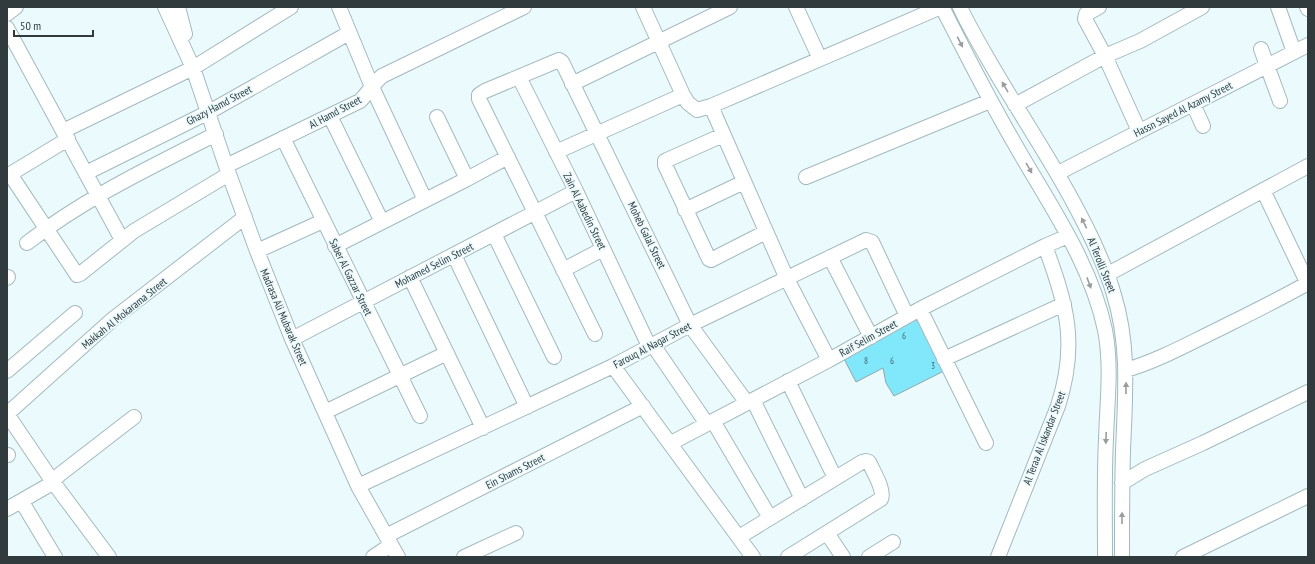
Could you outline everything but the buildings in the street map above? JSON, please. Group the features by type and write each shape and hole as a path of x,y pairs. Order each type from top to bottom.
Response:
{"street":[{"path":"7,14 16,7"},
{"name":"Madrasa Ali Mubarak Street","path":"165,7 193,68 257,251 292,339 358,486 398,557"},
{"name":"Madrasa Ali Mubarak Street","path":"178,7 193,68"},
{"path":"46,228 8,175 65,135 193,68 291,7"},
{"path":"339,7 372,87 425,200"},
{"path":"643,7 688,103 697,110 711,106 941,7"},
{"path":"572,84 730,7"},
{"path":"796,7 820,58"},
{"name":"Al Terolli Street","path":"941,7 990,101 1068,236 1082,264 1095,297 1105,330 1109,363 1105,462 1105,557"},
{"name":"Al Terolli Street","path":"960,7 969,27 1058,173 1084,222 1108,274 1115,296 1123,332 1126,370 1122,483 1122,557"},
{"path":"1099,7 1086,14 1085,19 1105,56 1139,132"},
{"path":"1015,104 1105,56 1140,41 1202,7"},
{"path":"1278,7 1294,52"},
{"name":"Al Hamd Street","path":"46,228 77,275 80,274 134,231 228,170 283,138 360,101 366,96 382,76 514,9"},
{"path":"7,28 122,240"},
{"name":"Ghazy Hamd Street","path":"86,173 209,112 349,33"},
{"name":"Hassn Sayed Al Azamy Street","path":"1058,173 1308,45"},
{"path":"1261,49 1280,101"},
{"name":"Moheb Galal Street","path":"519,77 559,60 562,62 690,324 750,401 802,499"},
{"path":"519,77 485,91 478,97 595,334"},
{"name":"Zain Al Aabedin Street","path":"519,77 651,346 710,422 770,518"},
{"path":"556,152 684,95"},
{"path":"806,177 990,101"},
{"path":"1193,104 1203,126"},
{"path":"711,106 787,279 829,360"},
{"path":"330,116 382,222"},
{"path":"437,118 467,179"},
{"path":"26,243 46,228 98,195 216,134"},
{"path":"723,135 665,161 664,165 708,257 711,260 766,232"},
{"path":"1015,145 1035,136"},
{"name":"Saber Al Gazzar Street","path":"283,138 323,222 420,416"},
{"path":"335,246 508,157"},
{"path":"1108,274 1308,166"},
{"path":"685,210 744,182"},
{"path":"1126,370 1167,355 1308,283 1264,190"},
{"name":"Mohamed Selim Street","path":"292,339 576,191"},
{"name":"Makkah Al Mokarama Street","path":"7,414 113,319 245,217"},
{"path":"257,251 323,222"},
{"path":"494,234 554,356"},
{"name":"Raif Selim Street","path":"670,443 788,382 920,309 1045,246 1068,236"},
{"name":"Farouq Al Nagar Street","path":"358,486 612,366 690,324 867,240 872,242 907,316"},
{"name":"Al Teraa Al Iskandar Street","path":"998,557 1058,406 1068,366 1068,324 1064,304 1045,246"},
{"path":"563,270 603,250"},
{"path":"454,255 527,407"},
{"path":"830,257 870,337"},
{"path":"410,277 483,428"},
{"path":"944,359 1064,304"},
{"path":"920,309 986,443"},
{"path":"7,371 75,313"},
{"path":"325,412 447,353"},
{"path":"612,366 754,557"},
{"path":"788,382 835,478"},
{"path":"1122,483 1145,469 1203,443 1308,392"},
{"name":"Ein Shams Street","path":"374,557 389,541 643,406"},
{"path":"7,414 53,482 109,557"},
{"path":"7,509 22,502 53,482 59,475 134,417"},
{"path":"738,537 862,462 868,461 883,493 881,499 788,557"},
{"path":"1183,557 1197,554 1308,496"},
{"path":"22,502 55,557"},
{"path":"464,557 516,533"},
{"path":"827,533 842,557"},
{"path":"869,557 893,542"}]}
